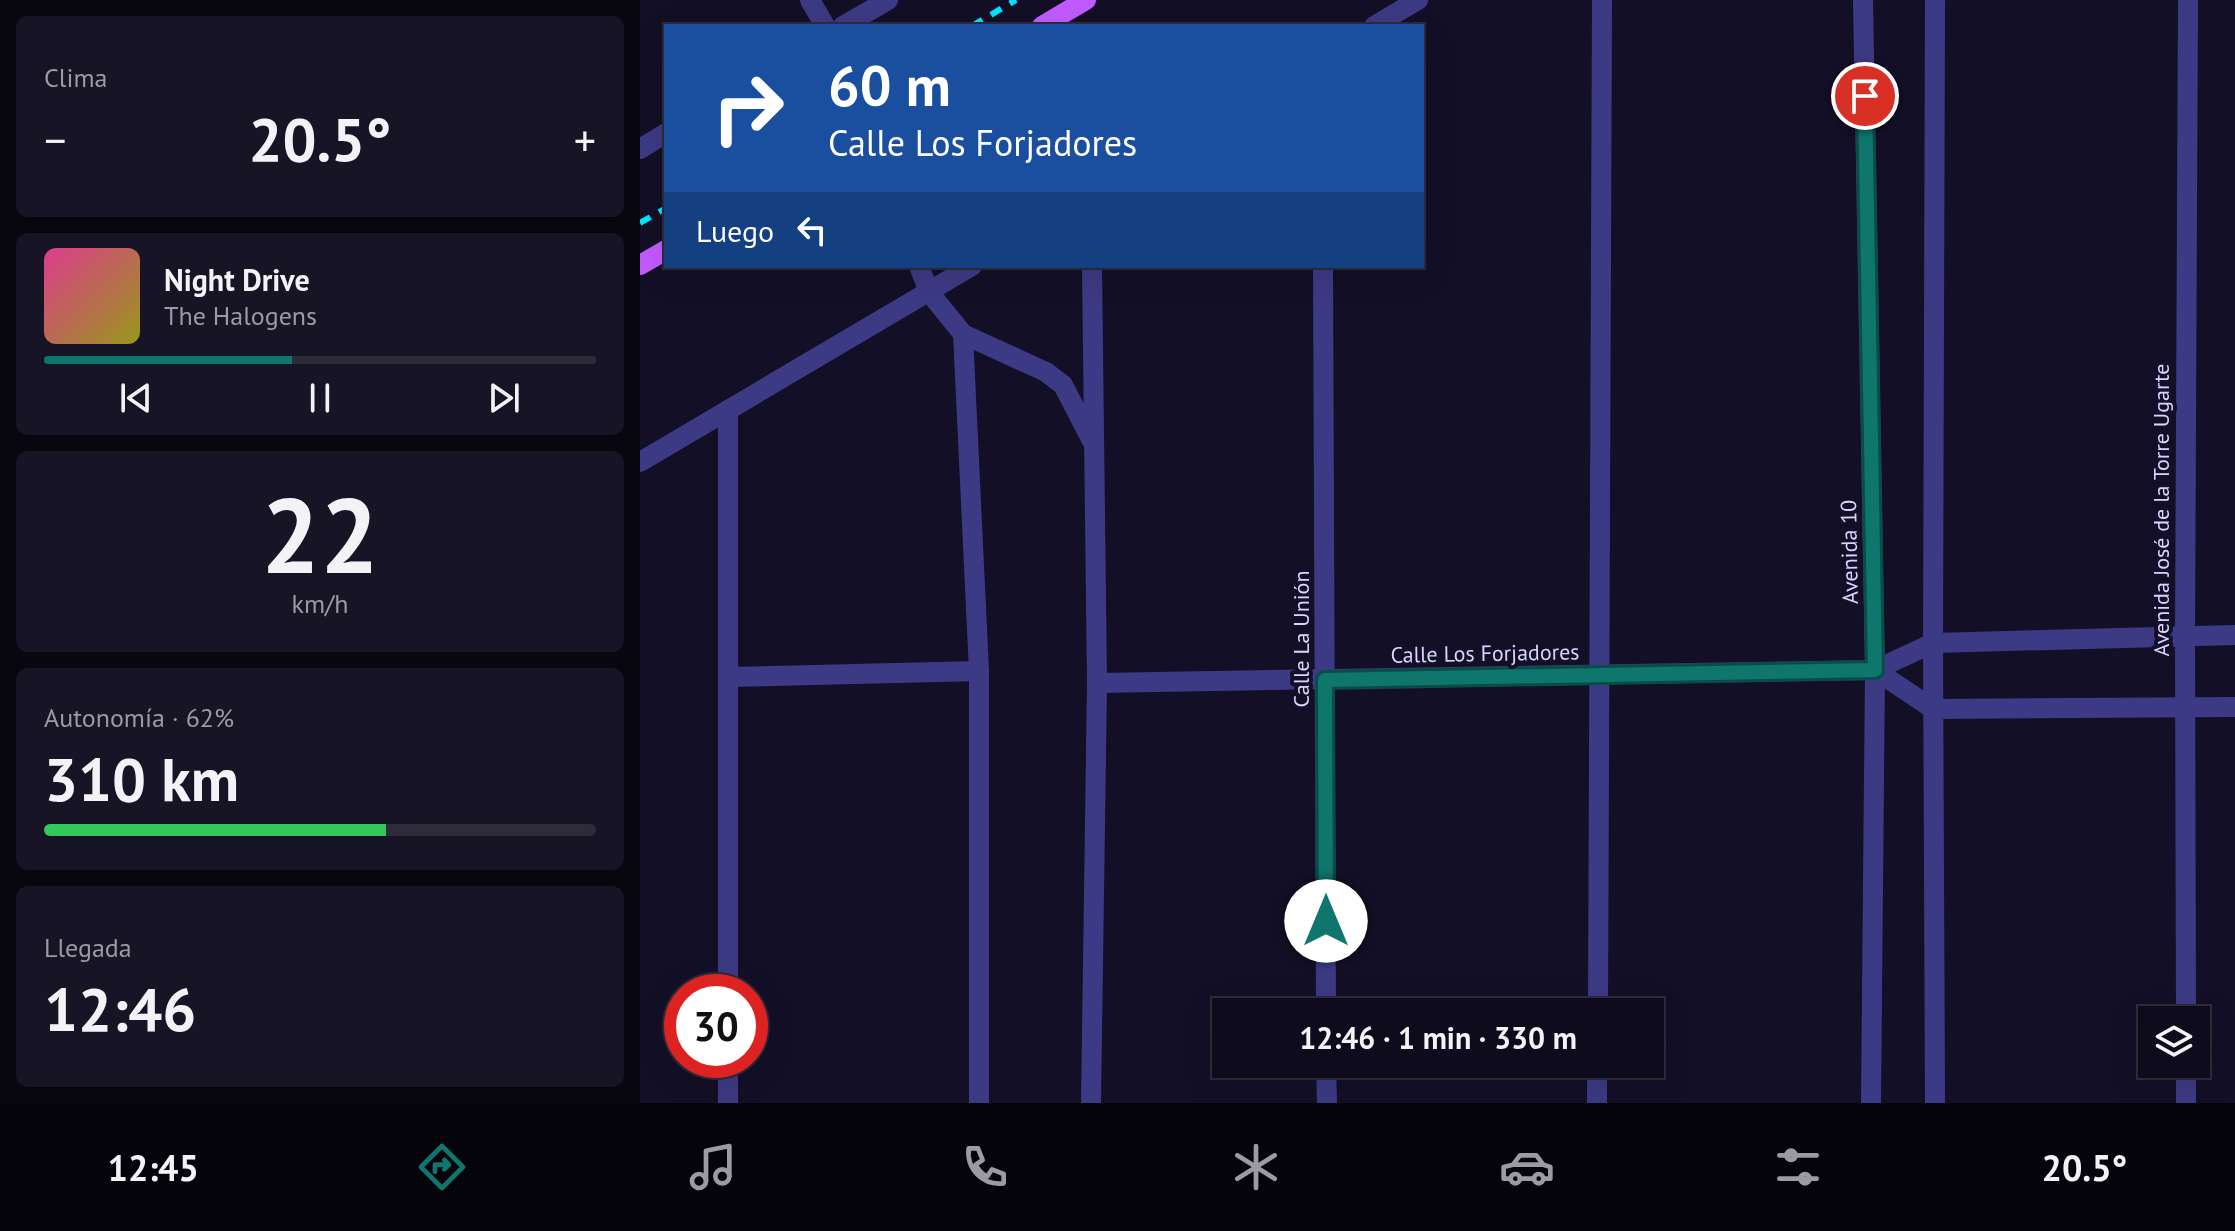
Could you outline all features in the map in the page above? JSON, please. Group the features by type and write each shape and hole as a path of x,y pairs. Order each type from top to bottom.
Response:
{"main road":[{"path":"1045,24 1086,0"},
{"path":"640,265 664,251"}],"street":[{"path":"810,0 824,24"},
{"path":"846,24 888,0"},
{"path":"1377,24 1418,0"},
{"path":"1598,998 1602,0"},
{"name":"Avenida 10","path":"1863,0 1875,670 1871,1103"},
{"path":"1935,0 1935,1103"},
{"name":"Avenida José de la Torre Ugarte","path":"2186,1006 2188,0"},
{"path":"640,149 664,134"},
{"path":"920,268 929,292 963,334 1046,372 1063,385 1094,444"},
{"path":"640,462 969,268"},
{"path":"1091,1103 1097,683 1092,268"},
{"name":"Calle La Unión","path":"1323,268 1326,998"},
{"path":"963,334 979,671 979,1103"},
{"path":"728,410 728,974"},
{"name":"Calle Los Forjadores","path":"1097,683 1875,670 1933,643 2235,635"},
{"path":"1875,670 1933,709 2235,707"},
{"path":"728,677 979,671"},
{"path":"728,1078 728,1103"},
{"path":"1326,1078 1327,1103"},
{"path":"1597,1078 1597,1103"},
{"path":"2186,1078 2186,1103"}],"railway":[{"path":"975,24 1016,0"},
{"path":"640,223 664,209"}],"route":[{"path":"1326,921 1325,680 1875,670 1865,96"}]}
